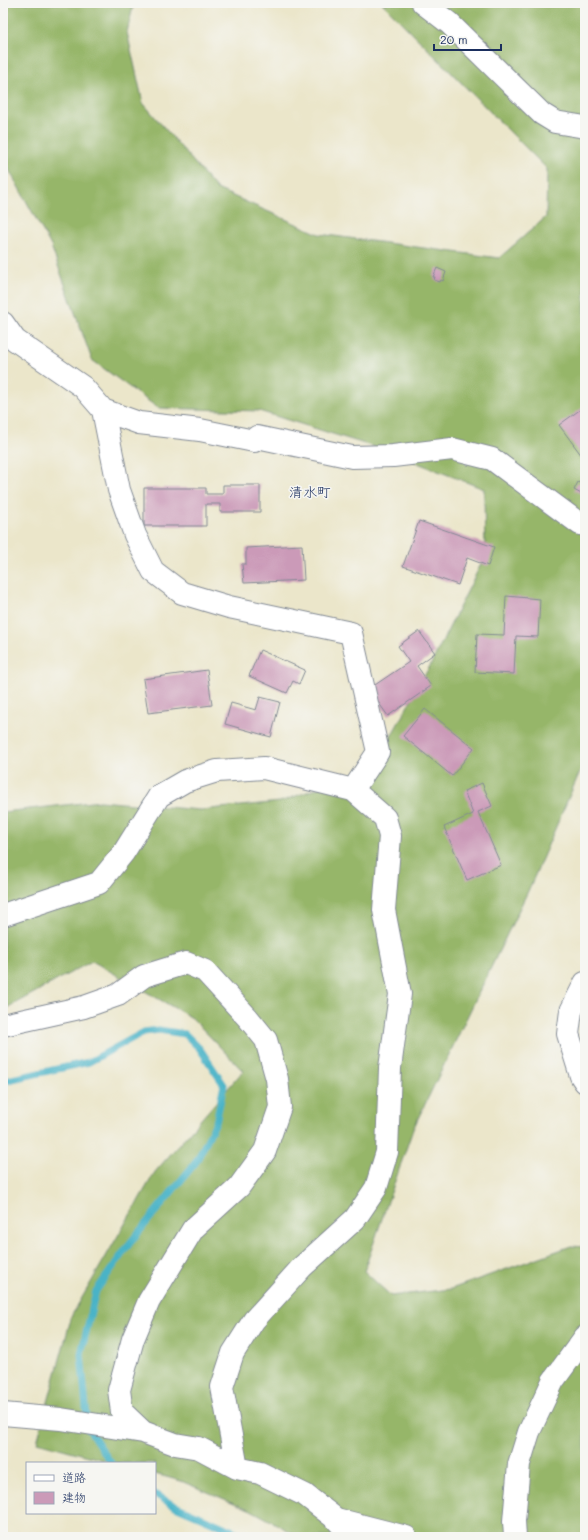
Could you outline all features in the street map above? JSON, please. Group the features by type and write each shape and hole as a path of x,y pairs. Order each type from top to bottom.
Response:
{"street":[{"path":"423,3 449,23 542,114 555,122 585,127"},
{"path":"3,323 15,340 83,387 104,410 139,423 200,430 254,441 257,437 352,456 393,456 452,449 492,459 580,524 585,525"},
{"path":"104,410 119,490 135,535 153,571 182,593 229,607 351,633 378,752 353,790"},
{"path":"3,915 99,883 124,852 159,796 185,780 217,771 264,768 353,790 385,818 390,836 384,910 400,994 390,1068 387,1152 376,1188 355,1219 302,1267 254,1320 232,1354 222,1387 237,1468"},
{"path":"3,1025 84,1007 118,996 144,976 186,963 205,971 266,1040 277,1079 280,1107 265,1151 239,1187 193,1229 149,1302 133,1339 118,1390 122,1412 142,1432"},
{"path":"585,983 572,1011 568,1034 581,1076 585,1082"},
{"path":"515,1537 514,1521 519,1464 529,1432 553,1381 585,1337"},
{"path":"3,1414 61,1419 142,1432 175,1444 199,1448 237,1468 260,1474 305,1495 336,1519 352,1537"},
{"path":"336,1519 406,1537"}],"green space":[{"path":"3,3 134,3 127,32 143,103 217,189 319,234 499,258 546,217 547,169 382,3 585,3 585,760 529,889 413,1129 364,1271 391,1296 451,1289 571,1246 585,1247 585,1537 300,1537 251,1510 181,1481 156,1474 156,1462 110,1462 37,1442 72,1315 155,1172 243,1071 192,1018 92,961 3,1010 3,812 100,801 200,810 280,802 374,767 432,662 485,556 484,489 387,451 259,411 158,408 92,360 51,246 3,159"}],"building":[{"path":"437,268 446,272 443,281 441,280 440,282 434,280 435,277 433,277"},
{"path":"585,406 585,460 559,425"},
{"path":"578,482 585,486 585,496 574,490"},
{"path":"223,485 260,485 260,512 220,512 220,504 206,504 206,526 144,526 144,488 206,488 206,494 223,494"},
{"path":"419,521 494,547 488,566 467,558 458,585 403,566"},
{"path":"302,545 304,580 244,583 242,564 246,564 246,548"},
{"path":"506,596 540,599 538,637 516,636 514,674 475,672 477,634 504,635"},
{"path":"419,631 435,653 417,666 431,686 388,716 369,689 409,662 398,646"},
{"path":"260,650 305,670 299,684 293,681 287,693 249,676"},
{"path":"207,670 212,705 148,713 143,679"},
{"path":"260,697 280,702 271,737 225,724 231,703 256,710"},
{"path":"425,709 474,748 452,776 403,736"},
{"path":"482,783 492,806 478,812 501,865 467,880 444,827 473,814 464,791"}],"waterway":[{"path":"3,1081 89,1062 144,1032 159,1030 185,1034 200,1049 224,1085 216,1122 196,1162 130,1243 96,1291 81,1354 88,1428 110,1462"},
{"path":"156,1495 173,1505 247,1537"}],"district":[{"name":"清水町","path":"310,491"}]}
